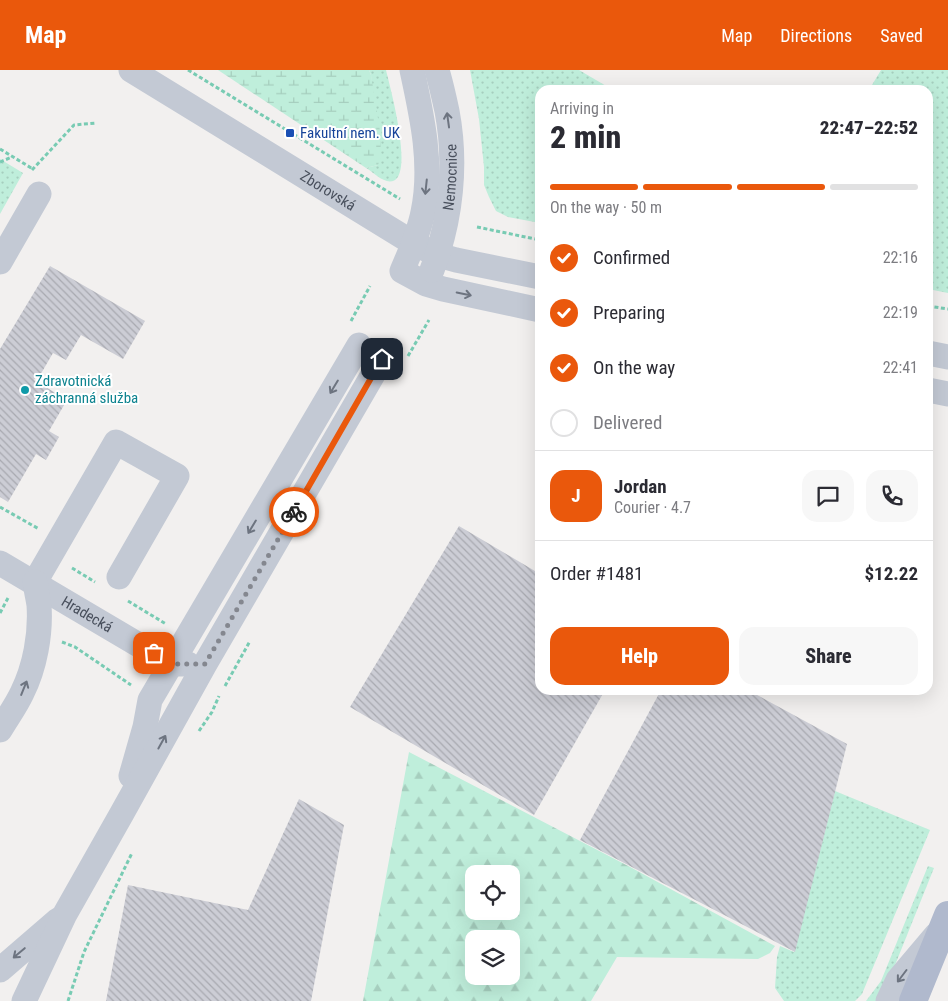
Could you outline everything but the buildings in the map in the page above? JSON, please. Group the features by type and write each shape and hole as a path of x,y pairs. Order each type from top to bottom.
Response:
{"main road":[{"path":"913,1001 945,921"}],"street":[{"name":"Zborovská","path":"131,70 413,243 438,255 456,260 535,276"},
{"path":"157,70 322,170 348,202"},
{"name":"Nemocnice","path":"412,70 420,106 428,162 424,211 419,229 402,271 426,284 438,255 447,219 452,171 447,112 437,70"},
{"path":"0,262 39,194"},
{"path":"426,284 535,309"},
{"path":"121,815 145,727 150,700 359,345"},
{"path":"933,354 948,357"},
{"path":"24,1001 65,914 188,693 382,359"},
{"path":"933,391 948,394"},
{"path":"0,730 22,693 33,665 39,630 39,604 35,582 116,442 177,476 110,582"},
{"name":"Hradecká","path":"0,563 171,664"},
{"path":"171,664 205,664"},
{"path":"171,664 188,693"},
{"path":"0,970 65,914"},
{"path":"888,1001 898,980 945,921"}],"path":[{"path":"188,70 405,202"},
{"path":"33,168 74,125 96,123"},
{"path":"0,149 33,168 39,194"},
{"path":"0,162 12,157"},
{"path":"477,227 535,239"},
{"path":"933,307 948,309"},
{"path":"0,507 45,532 36,547 110,582"},
{"path":"0,613 8,598"},
{"path":"127,601 170,626"},
{"path":"39,630 75,648 133,686"},
{"path":"68,1001 84,952"}],"green space":[{"path":"218,70 369,70 380,131 381,156 378,165 366,168"},
{"path":"369,70 386,70 396,111 401,147 401,163 399,175 393,181 386,181 366,168 378,165 371,75"},
{"path":"470,70 579,70 604,85 535,85 535,222 508,217 496,211 484,185 479,119"},
{"path":"881,70 948,70 948,293 933,290 933,85 872,85"},
{"path":"0,159 23,173 0,214"},
{"path":"409,752 632,868 775,946 770,953 758,959 617,957 591,1001 363,1001"},
{"path":"835,791 930,830 862,994 855,1001 784,1001 775,988 777,957 780,946 794,952"},
{"path":"928,866 934,868 889,980 876,1001 866,1001 881,981"}],"way so far":[{"path":"154,653 171,664 205,664 294,512"}],"place":[{"name":"Fakultní nem. UK","path":"290,133"},
{"name":"Zdravotnická záchranná služba","path":"25,390"}],"route":[{"path":"294,512 382,359"}]}
